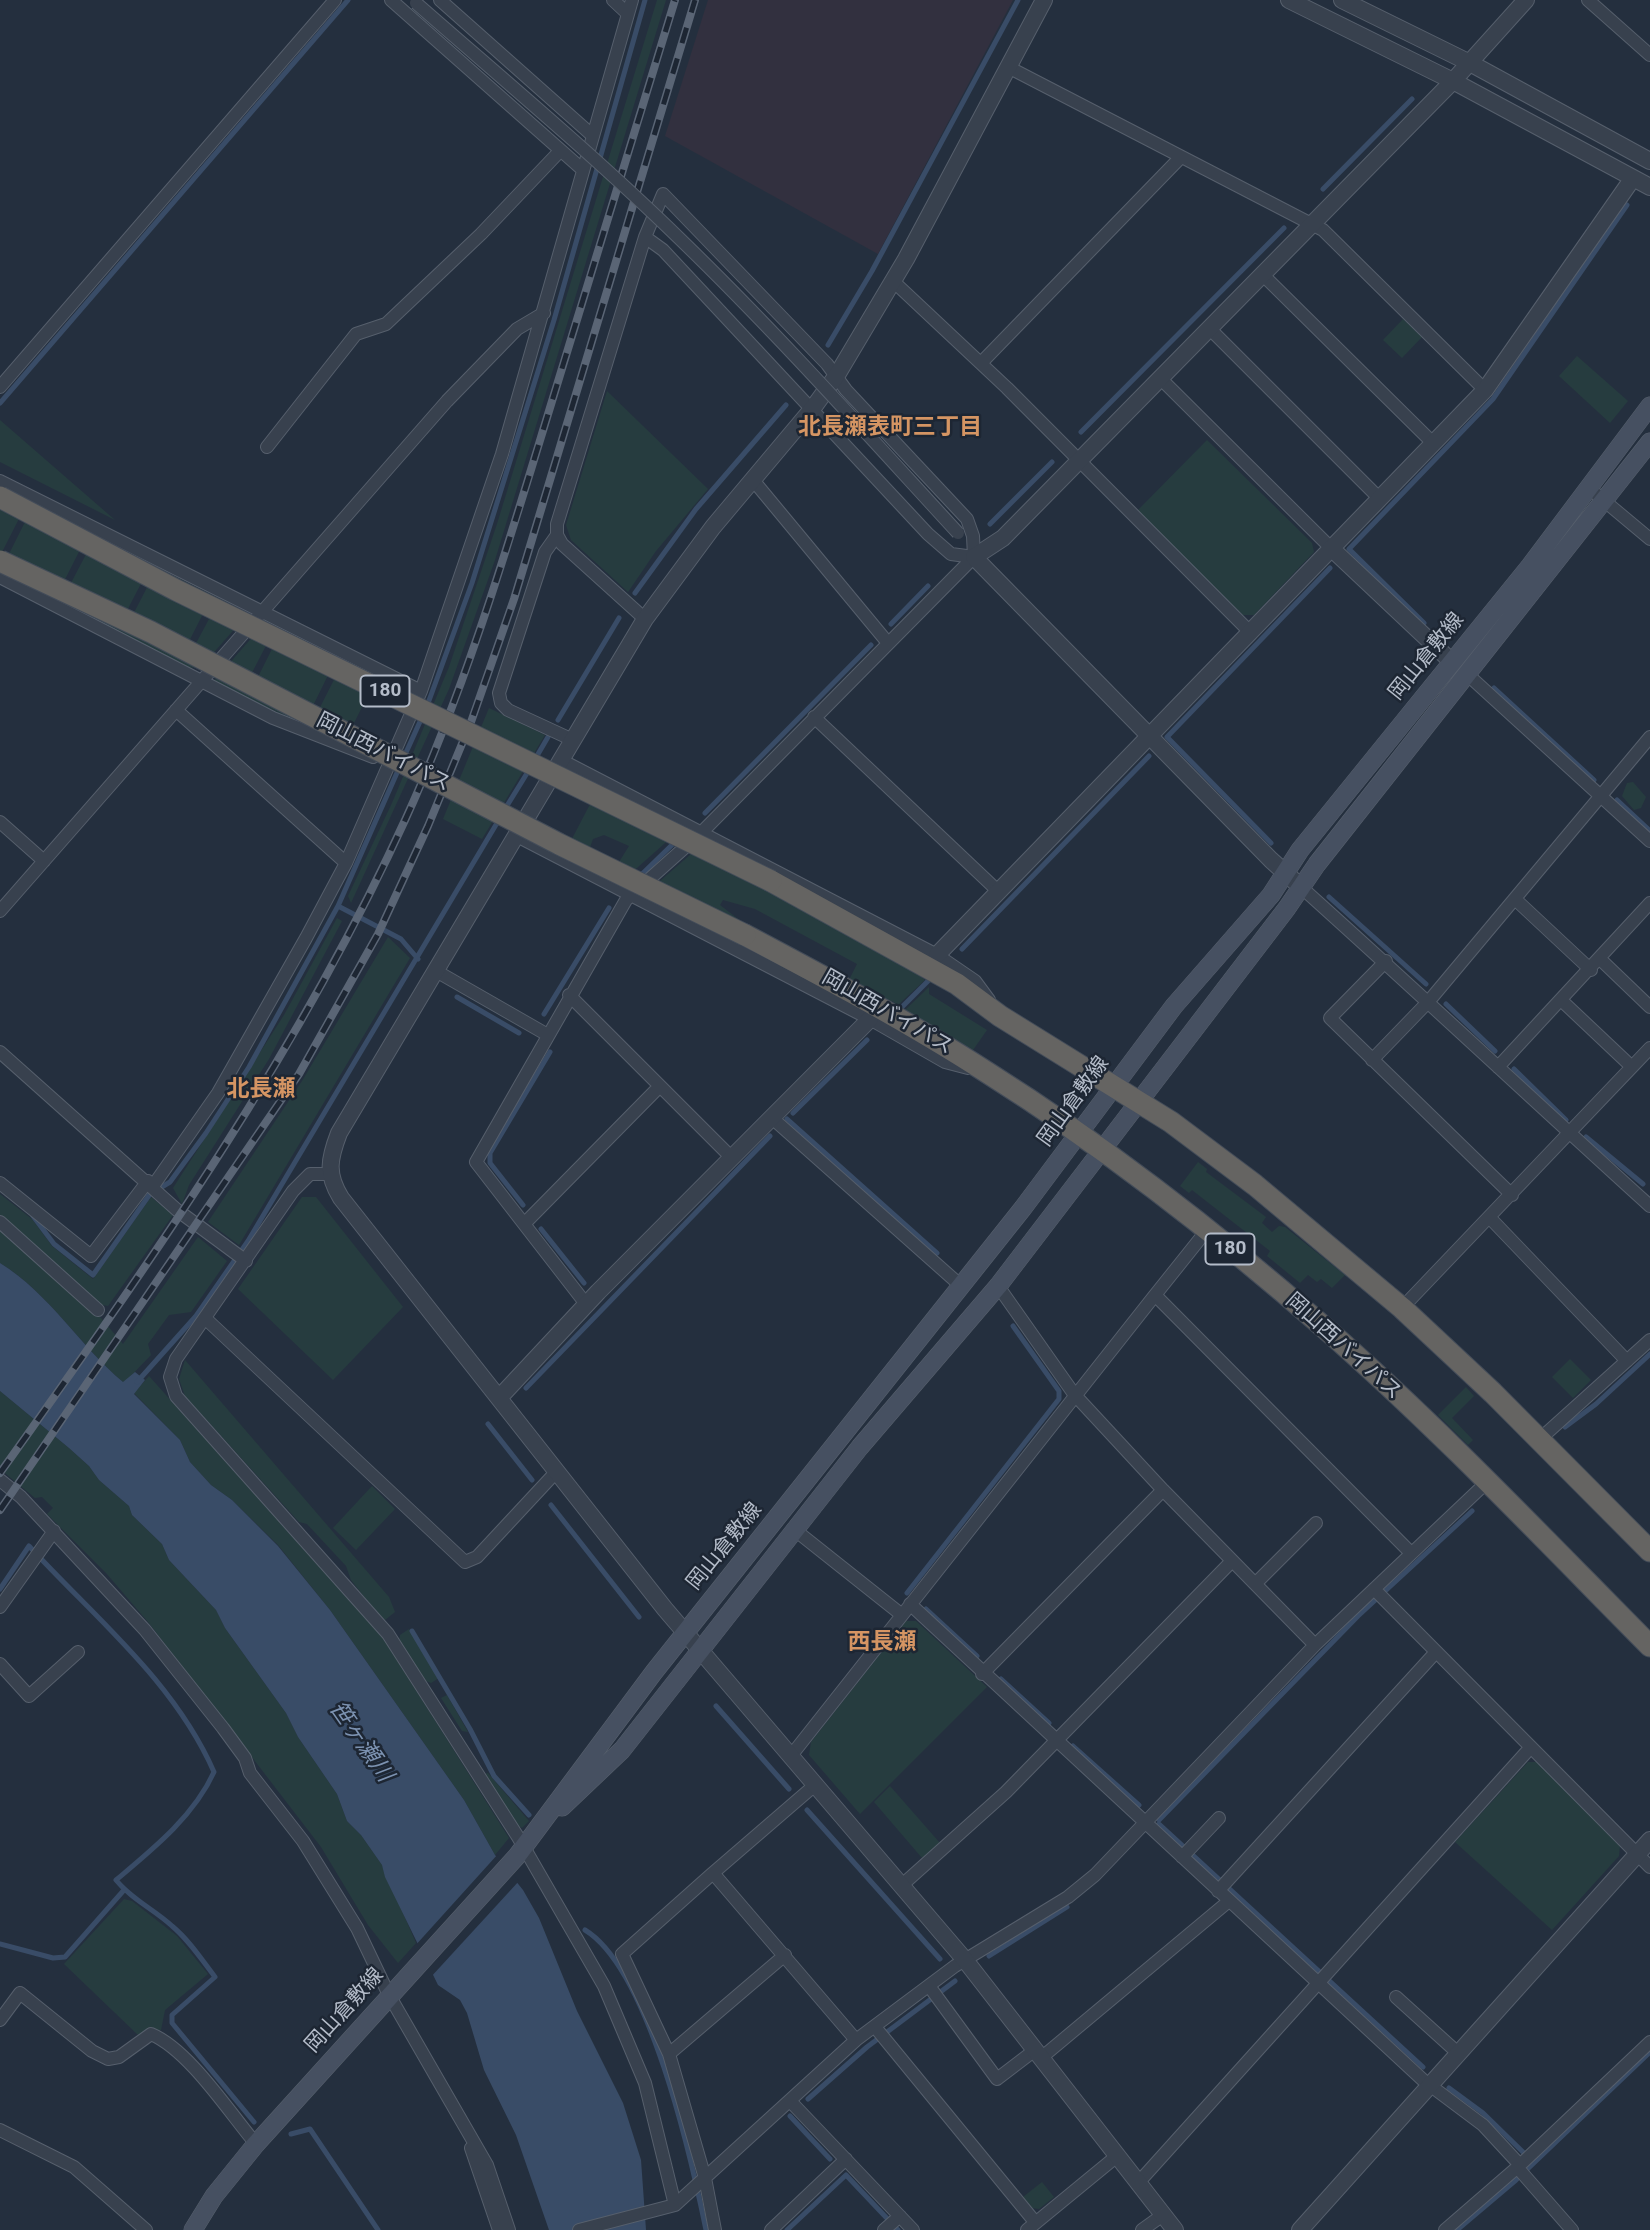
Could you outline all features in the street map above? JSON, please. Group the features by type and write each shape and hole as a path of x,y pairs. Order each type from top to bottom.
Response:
{"highway":[{"name":"180","path":"0,497 188,596 771,881 917,959 957,984 1000,1016 1171,1122 1255,1185 1402,1308 1539,1439 1650,1551"},
{"name":"岡山西バイパス","path":"0,561 151,632 559,844 746,935 862,997 989,1073 1079,1134 1207,1230 1328,1331 1487,1482 1650,1646"}],"main road":[{"name":"岡山倉敷線","path":"193,2230 214,2196 256,2144 520,1852 685,1633 1079,1134 1181,997 1271,895 1300,850 1452,662 1650,406"},
{"name":"岡山倉敷線","path":"539,1828 608,1766 860,1447 998,1286 1301,887 1650,442"}],"street":[{"path":"0,387 335,0"},
{"path":"391,0 583,170"},
{"path":"440,0 593,136"},
{"path":"613,0 628,14"},
{"path":"0,1183 91,1256 154,1187 183,1147 218,1093 346,863 421,691 482,515 544,313 632,0"},
{"path":"1044,0 893,281 836,375 813,408 680,569 645,619 338,1133 330,1156 329,1174 341,1198 700,1652 965,1960 1175,2230"},
{"path":"1289,0 1453,81 1650,187"},
{"path":"1342,0 1470,63 1649,157"},
{"path":"586,1304 476,1161 546,1034 632,894 702,832 974,557 1003,538 1453,81 1526,0"},
{"path":"1588,0 1650,55"},
{"path":"414,1 575,142 683,242 796,358 958,533 974,557 1286,873 1386,961 1569,1136 1648,1201"},
{"path":"1008,67 1323,230 1485,390"},
{"path":"267,447 356,334 386,324 481,234 560,151"},
{"path":"981,362 1180,158"},
{"path":"937,955 1485,390 1633,178"},
{"path":"645,619 562,544 557,536 557,524 645,237 663,194 836,375 967,519 973,536 974,557"},
{"path":"645,237 663,250 928,534 951,554 974,557"},
{"path":"1263,275 1433,443"},
{"path":"893,281 981,362 1249,631"},
{"path":"0,911 259,612 447,401 517,329 544,313"},
{"path":"1210,329 1380,498"},
{"path":"1161,379 1331,548 1452,662"},
{"path":"753,480 888,643"},
{"path":"0,481 421,691"},
{"path":"1589,488 1650,539"},
{"path":"557,536 545,552 499,693 500,703 508,710 573,740"},
{"path":"0,577 273,718 390,764"},
{"path":"1468,674 1650,841"},
{"path":"176,710 346,863"},
{"path":"814,717 999,892"},
{"path":"1372,1059 1429,1001 1650,737"},
{"path":"562,760 937,955 975,981 1000,1016"},
{"path":"0,822 44,861"},
{"path":"517,836 870,1019 945,1062 989,1073"},
{"path":"1515,899 1650,1007"},
{"path":"1498,1067 1650,903"},
{"path":"1386,961 1329,1018 1511,1195"},
{"path":"436,971 546,1034"},
{"path":"569,995 731,1157"},
{"path":"1561,1000 1632,1067"},
{"path":"499,1398 586,1304 870,1019"},
{"path":"1402,1308 1569,1136 1650,1048"},
{"path":"0,1052 177,1210 241,1257"},
{"path":"524,1224 660,1086"},
{"path":"771,1118 960,1285"},
{"path":"329,1174 310,1174 293,1191 241,1257 206,1319 176,1359 170,1377 176,1396 388,1634 604,1986 645,2083 671,2207"},
{"path":"1490,1218 1627,1361"},
{"path":"0,1222 98,1310"},
{"path":"790,1757 1074,1394 1207,1230"},
{"path":"998,1286 1074,1394 1314,1645"},
{"path":"1155,1295 1411,1553"},
{"path":"206,1319 465,1562 477,1557 556,1471"},
{"path":"1539,1439 1627,1361 1647,1349"},
{"path":"0,1480 54,1531 145,1630 223,1728 250,1773 322,1869 393,1991 486,2165 509,2230"},
{"path":"579,2230 671,2207 791,2102 856,2040 879,2033 934,1992 965,1960 1068,1896 1094,1875 1314,1645 1378,1593 1411,1553 1487,1482"},
{"path":"982,1674 1163,1490"},
{"path":"1255,1584 1316,1523"},
{"path":"794,1530 906,1609 982,1674 1143,1821 1186,1853 1222,1886 1229,1901 1323,1979 1430,2086 1483,2125 1523,2165 1572,2230"},
{"path":"0,1607 54,1531"},
{"path":"901,1886 1006,1792 1233,1561"},
{"path":"1378,1593 1650,1867"},
{"path":"0,1664 29,1696 78,1652"},
{"path":"1222,1886 1436,1653"},
{"path":"1138,2183 1531,1747"},
{"path":"715,2230 700,2182 669,2054 622,1954 815,1785"},
{"path":"1186,1853 1219,1818"},
{"path":"1300,2230 1650,1840"},
{"path":"713,1873 856,2040"},
{"path":"934,1992 997,2078 1038,2054 1229,1901"},
{"path":"669,2054 785,1955"},
{"path":"0,2020 20,1993 92,2051 108,2059 119,2057 151,2034 161,2039 187,2062 256,2144"},
{"path":"1396,1997 1459,2054"},
{"path":"879,2033 1031,2226 1117,2157"},
{"path":"1445,2230 1523,2165 1650,2042"},
{"path":"791,2102 846,2159 892,2223 913,2230"},
{"path":"460,2117 499,2230"},
{"path":"0,2130 75,2167 146,2230"},
{"path":"771,2230 846,2159"},
{"path":"1142,2230 1163,2215"}],"shaded area":[{"path":"708,0 1013,0 878,254 665,136"}],"green space":[{"path":"657,0 666,0 495,560 449,689 351,903 348,896 392,803 449,667 497,524"},
{"path":"1403,319 1422,337 1402,358 1383,340"},
{"path":"1577,356 1628,401 1610,423 1559,376"},
{"path":"607,391 708,489 656,551 628,592 571,540 566,525"},
{"path":"0,420 115,520 0,462"},
{"path":"1207,440 1312,543 1314,552 1254,615 1243,615 1137,511"},
{"path":"0,489 236,607 239,611 238,625 201,667 187,668 0,572 32,508 26,505 0,556","holes":["86,538 93,541 61,602 55,599","148,570 154,574 124,632 118,628","209,602 216,606 186,662 180,659"]},
{"path":"270,624 377,677 344,743 213,682 262,626","holes":["272,634 278,637 250,693 243,690","334,663 341,666 310,727 304,724"]},
{"path":"489,708 545,735 482,839 443,819"},
{"path":"1633,782 1646,797 1641,808 1634,810 1622,796 1627,783"},
{"path":"598,789 682,828 620,883 609,878 629,846 604,835 593,839 584,864 564,854"},
{"path":"706,841 765,890 909,967 925,980 898,1005 892,1001 889,1004 849,980 857,964 755,909 723,900 720,905 746,925 645,894"},
{"path":"337,918 342,921 269,1059 189,1185 182,1204 173,1188 284,1015"},
{"path":"388,937 410,958 239,1245 208,1222 302,1081"},
{"path":"929,987 929,994 987,1030 973,1050 905,1010"},
{"path":"1198,1162 1207,1169 1206,1172 1266,1217 1262,1223 1272,1232 1279,1226 1285,1227 1345,1275 1332,1288 1321,1279 1317,1282 1308,1275 1300,1283 1267,1256 1270,1251 1192,1190 1189,1193 1180,1186"},
{"path":"0,1194 32,1219 52,1246 93,1279 151,1197 173,1215 108,1306 97,1304 0,1218"},
{"path":"302,1197 316,1197 403,1307 333,1380 238,1289"},
{"path":"0,1227 101,1318 123,1344 198,1237 227,1261 191,1312 169,1315 148,1344 151,1355 124,1383 34,1289 0,1263"},
{"path":"1570,1359 1591,1380 1573,1398 1552,1377"},
{"path":"185,1360 389,1597 395,1612 385,1620 379,1616 351,1580 346,1566 307,1524 299,1522 185,1396 179,1379"},
{"path":"149,1376 383,1638 509,1838 495,1855 464,1800 330,1610 278,1545 232,1500 211,1485 190,1462 180,1440 134,1393"},
{"path":"1466,1387 1474,1396 1452,1418 1473,1440 1468,1445 1438,1415"},
{"path":"0,1391 69,1448 89,1466 99,1480 129,1506 132,1515 162,1544 169,1560 216,1610 225,1628 286,1713 298,1737 337,1794 347,1821 361,1835 382,1865 416,1943 398,1963 368,1925 321,1847 148,1622 106,1573 47,1514 53,1508 42,1497 35,1498 0,1469"},
{"path":"372,1486 395,1509 356,1550 333,1528"},
{"path":"906,1621 916,1621 987,1687 860,1814 809,1755 811,1742"},
{"path":"409,1629 439,1678 431,1683 426,1681 399,1642 400,1635"},
{"path":"447,1695 468,1732 462,1731 441,1698"},
{"path":"1528,1762 1537,1762 1620,1845 1619,1856 1552,1930 1455,1842"},
{"path":"488,1773 529,1821 522,1828 516,1824 485,1774"},
{"path":"890,1786 940,1843 922,1858 874,1802"},
{"path":"124,1899 132,1901 177,1936 208,1974 165,2010 161,2030 148,2029 138,2035 64,1964"},
{"path":"1042,2182 1054,2197 1039,2209 1032,2208 1023,2197"}],"water":[{"name":"笹ヶ瀬川","path":"0,1263 34,1289 123,1382 135,1372 145,1380 134,1394 180,1440 190,1462 211,1485 232,1500 278,1546 330,1610 464,1800 495,1855 523,1890 539,1918 577,2011 623,2103 641,2160 646,2230 549,2230 516,2135 484,2070 467,2013 460,2000 438,1985 385,1877 382,1865 361,1835 347,1821 337,1794 298,1737 286,1713 225,1628 216,1610 169,1560 162,1544 132,1515 129,1506 99,1480 89,1466 69,1448 0,1391"}],"pier":[{"path":"498,1854 519,1881 430,1978 414,1947"}],"waterway":[{"path":"0,403 348,0"},
{"path":"427,706 472,583 554,320 645,0"},
{"path":"828,345 872,271 1018,0"},
{"path":"1323,189 1412,99"},
{"path":"1424,623 1349,549 1493,399 1627,205"},
{"path":"1081,432 1284,228"},
{"path":"635,593 696,509 786,405"},
{"path":"990,524 1052,462"},
{"path":"1271,843 1167,737 1330,568"},
{"path":"891,624 928,586"},
{"path":"558,720 619,618"},
{"path":"705,813 871,645"},
{"path":"1494,688 1594,780"},
{"path":"404,757 423,715"},
{"path":"534,761 548,737"},
{"path":"962,949 1149,756"},
{"path":"33,1216 54,1244 93,1275 150,1194 170,1182 249,1067 338,906 400,766"},
{"path":"505,809 529,770"},
{"path":"1617,800 1650,831"},
{"path":"137,1382 196,1316 248,1241 500,818"},
{"path":"638,878 676,841"},
{"path":"1329,897 1426,984"},
{"path":"338,906 401,939 418,959"},
{"path":"544,1014 609,908"},
{"path":"902,1007 928,981"},
{"path":"457,997 519,1033"},
{"path":"1446,1004 1495,1051"},
{"path":"793,1113 867,1040"},
{"path":"523,1205 490,1163 490,1153 550,1052"},
{"path":"1514,1069 1566,1120"},
{"path":"787,1119 937,1253"},
{"path":"526,1388 770,1136"},
{"path":"1586,1137 1643,1184"},
{"path":"541,1229 584,1283"},
{"path":"907,1593 1059,1399 1059,1391 1013,1326"},
{"path":"1565,1427 1596,1404 1650,1354"},
{"path":"488,1424 532,1480"},
{"path":"551,1505 639,1617"},
{"path":"1159,1820 1358,1616 1472,1511"},
{"path":"0,1589 29,1546 155,1679 197,1739 214,1772 206,1788 184,1817 158,1844 116,1880 178,1932 215,1977 172,2015 172,2023 254,2122"},
{"path":"926,1609 977,1656"},
{"path":"412,1631 470,1729 494,1776 529,1815"},
{"path":"1001,1679 1049,1723"},
{"path":"716,1706 789,1789"},
{"path":"1073,1746 1139,1805"},
{"path":"807,1810 940,1959"},
{"path":"1159,1824 1423,2067"},
{"path":"0,1944 53,1958 65,1957 124,1890"},
{"path":"989,1956 1067,1907"},
{"path":"585,1930 608,1951 629,1983 647,2023 678,2113 706,2230"},
{"path":"808,2099 867,2047 955,1981"},
{"path":"1457,2230 1516,2180 1650,2052"},
{"path":"1449,2088 1483,2113 1528,2157"},
{"path":"790,2116 830,2159"},
{"path":"291,2134 310,2129 378,2230"},
{"path":"787,2230 846,2175 898,2230"}],"railway":[{"path":"0,1473 166,1236 270,1073 364,905 406,818 465,673 498,574 675,0"},
{"path":"0,1510 299,1074 378,934 428,826 471,722 514,599 695,0"}],"district":[{"name":"北長瀬表町三丁目","path":"890,428"},
{"name":"北長瀬","path":"261,1090"},
{"name":"西長瀬","path":"882,1643"}]}
